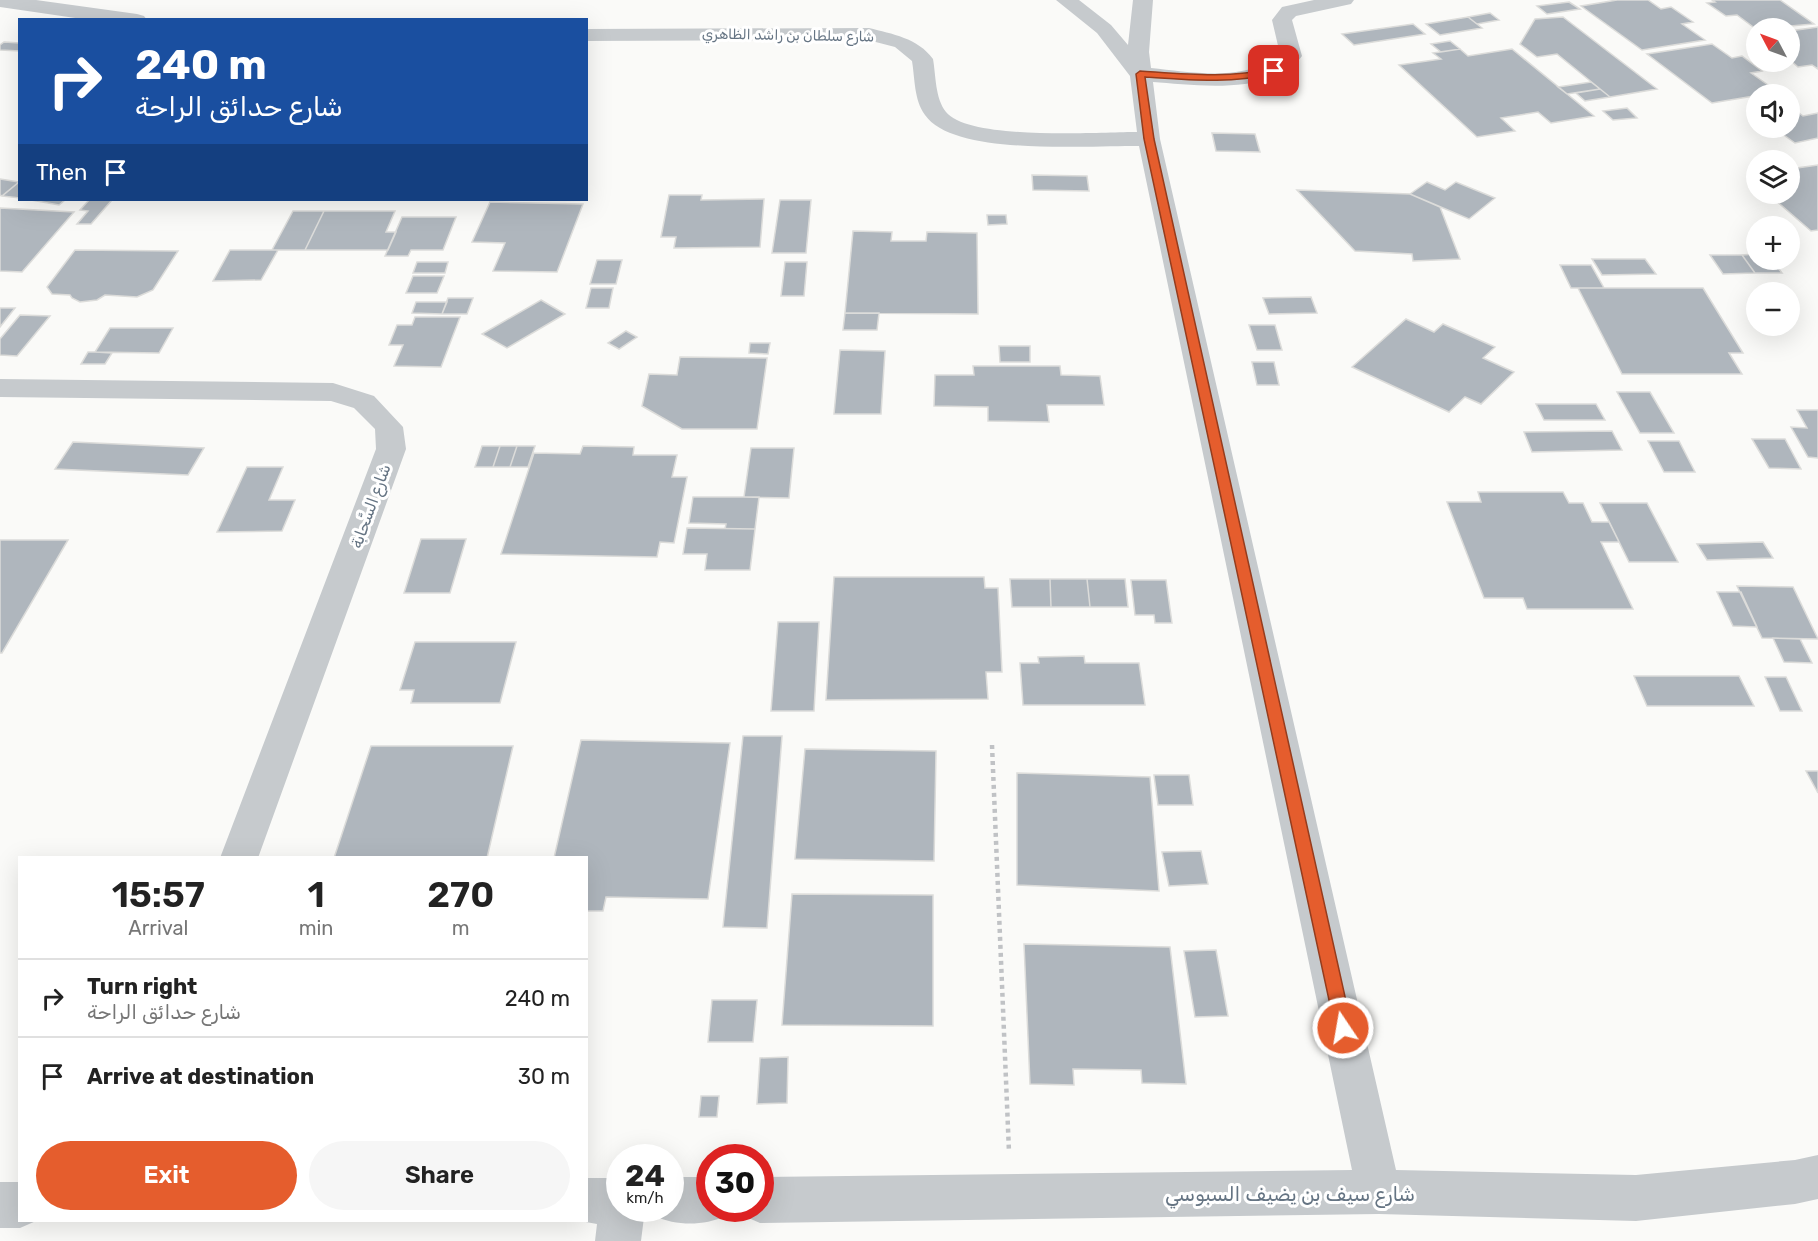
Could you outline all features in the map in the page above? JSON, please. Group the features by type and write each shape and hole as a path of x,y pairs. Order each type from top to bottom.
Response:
{"street":[{"path":"1066,0 1104,29 1124,51 1140,74"},
{"path":"1143,0 1138,31 1140,74 1149,139 1379,1192"},
{"path":"1140,74 1202,78 1248,77 1274,71 1291,56 1282,20 1289,10 1344,0"},
{"path":"0,1 123,18"},
{"name":"شارع سلطان بن راشد الظاهري","path":"588,34 869,34 902,43 922,59 932,110 944,122 956,128 988,137 1149,139"},
{"name":"شارع السَّحابة","path":"0,388 333,392 364,402 389,427 391,449 239,856"},
{"name":"شارع سيف بن يضيف السبوسي","path":"774,1200 1379,1192 1636,1198 1795,1182 1818,1177"},
{"path":"588,1201 606,1201"},
{"path":"0,1205 18,1205"},
{"path":"618,1241 620,1222"}],"path":[{"path":"992,746 1011,1197"}],"building":[{"path":"1617,0 1648,0 1661,9 1671,7 1693,22 1682,24 1705,40 1642,50 1581,6"},
{"path":"1712,0 1780,0 1814,24 1800,25 1800,18 1746,18 1746,22 1737,15 1726,16 1707,3 1715,2"},
{"path":"1569,2 1580,9 1547,14 1537,6"},
{"path":"1490,13 1499,20 1477,24 1468,17"},
{"path":"1468,17 1482,28 1440,35 1426,24"},
{"path":"1563,17 1657,89 1610,97 1557,54 1537,57 1520,44 1535,19"},
{"path":"1413,24 1425,34 1354,45 1342,34"},
{"path":"1818,27 1818,69 1812,65 1800,67 1800,30"},
{"path":"1450,41 1460,49 1441,52 1431,44"},
{"path":"4,42 18,43 18,51 0,50 0,45"},
{"path":"1712,44 1732,58 1742,56 1746,59 1746,72 1756,72 1751,73 1767,84 1746,84 1746,97 1712,103 1647,54"},
{"path":"1460,49 1468,56 1512,49 1594,116 1551,123 1538,112 1501,118 1515,131 1477,137 1399,65 1441,59 1433,53"},
{"path":"1591,82 1600,89 1567,94 1558,87"},
{"path":"1600,89 1610,97 1585,101 1576,93"},
{"path":"1627,108 1637,118 1613,120 1603,111"},
{"path":"1818,113 1818,138 1795,143 1788,138 1800,138 1800,114 1803,116"},
{"path":"1212,133 1255,134 1260,152 1216,151"},
{"path":"1818,165 1818,230 1811,231 1800,222 1800,216 1794,216 1780,204 1800,204 1800,168"},
{"path":"1032,175 1087,176 1089,191 1033,190"},
{"path":"0,179 18,182 2,196 0,195"},
{"path":"1427,182 1445,190 1456,182 1495,198 1469,219 1410,194"},
{"path":"18,183 18,198 2,196"},
{"path":"1297,190 1410,194 1440,207 1460,259 1413,261 1412,254 1355,251"},
{"path":"669,195 702,195 701,200 764,199 760,247 674,248 676,237 661,237"},
{"path":"780,200 811,200 806,253 772,253"},
{"path":"37,201 64,201 59,205"},
{"path":"88,201 111,201 91,224 77,224 88,211 80,210"},
{"path":"490,202 583,204 557,272 493,271 505,243 472,242"},
{"path":"0,208 74,212 22,272 0,271"},
{"path":"293,211 324,211 305,250 272,250"},
{"path":"324,211 395,211 386,232 396,232 388,250 305,250"},
{"path":"987,215 1006,215 1007,224 988,225"},
{"path":"402,217 456,217 443,250 411,250 408,256 385,256"},
{"path":"853,231 892,232 891,241 926,241 927,232 977,233 978,314 845,313"},
{"path":"75,250 178,251 153,290 137,297 105,295 97,300 80,302 70,295 52,294 47,287"},
{"path":"230,250 278,250 261,280 213,281"},
{"path":"1710,255 1742,255 1746,261 1746,270 1753,270 1755,273 1723,274"},
{"path":"1592,259 1645,259 1656,274 1602,275"},
{"path":"597,260 622,260 616,284 590,284"},
{"path":"417,262 448,262 445,273 413,273"},
{"path":"785,262 807,262 804,296 781,296"},
{"path":"1560,265 1591,265 1604,288 1571,288"},
{"path":"1753,270 1780,270 1782,273 1755,273"},
{"path":"413,276 444,276 437,293 406,293"},
{"path":"591,288 613,288 609,308 586,308"},
{"path":"1578,288 1703,288 1743,353 1729,353 1742,374 1622,374"},
{"path":"1311,297 1317,313 1269,314 1263,298"},
{"path":"448,298 473,298 467,314 442,314"},
{"path":"541,300 565,314 507,348 482,334"},
{"path":"416,302 447,302 442,314 412,313"},
{"path":"0,308 15,308 0,327"},
{"path":"845,313 879,313 877,330 843,330"},
{"path":"20,315 50,316 17,356 0,355 0,339"},
{"path":"415,317 460,317 441,367 394,366 403,345 389,345 397,325 412,325"},
{"path":"1406,319 1434,332 1443,324 1495,347 1483,358 1514,372 1481,404 1465,397 1449,412 1352,367"},
{"path":"1249,325 1275,325 1282,350 1257,350"},
{"path":"110,328 173,328 159,353 95,352"},
{"path":"626,331 637,337 619,349 608,343"},
{"path":"750,343 770,343 768,354 749,353"},
{"path":"999,346 1030,346 1030,362 1000,362"},
{"path":"840,350 885,351 881,414 834,414"},
{"path":"88,352 112,353 105,364 81,364"},
{"path":"680,357 767,358 757,429 682,429 642,406 649,374 677,375"},
{"path":"1252,362 1274,362 1279,385 1257,385"},
{"path":"973,366 1060,366 1061,375 1100,376 1104,405 1047,405 1049,422 988,421 988,407 934,406 935,375 974,375"},
{"path":"1617,392 1650,392 1674,433 1640,433"},
{"path":"1536,404 1596,404 1605,420 1544,420"},
{"path":"1797,410 1818,410 1818,458 1808,457 1791,427 1807,428"},
{"path":"1612,431 1622,450 1532,452 1524,432"},
{"path":"1752,439 1785,439 1801,469 1769,468"},
{"path":"1648,441 1679,441 1695,472 1664,472"},
{"path":"73,442 204,448 188,475 55,469"},
{"path":"482,446 500,446 493,467 475,467"},
{"path":"500,446 517,446 510,467 493,467"},
{"path":"517,446 535,446 528,467 510,467"},
{"path":"583,446 634,447 633,455 677,455 672,477 687,477 674,543 660,542 657,557 501,554 534,453 580,454"},
{"path":"751,448 794,448 789,498 744,497"},
{"path":"247,467 283,467 269,500 295,500 282,531 217,532"},
{"path":"1478,492 1563,492 1569,503 1583,503 1592,522 1609,522 1619,542 1601,542 1633,609 1527,609 1523,598 1484,598 1447,502 1481,502"},
{"path":"693,497 759,497 755,529 725,529 726,524 689,523"},
{"path":"1600,503 1647,503 1678,562 1629,562"},
{"path":"687,528 755,529 750,570 705,570 707,554 683,554"},
{"path":"421,539 466,539 450,593 404,593"},
{"path":"0,540 68,540 2,653 0,653"},
{"path":"1763,542 1773,558 1707,560 1697,544"},
{"path":"834,577 984,577 985,588 998,588 1002,672 986,672 988,699 826,700"},
{"path":"1010,579 1050,579 1051,607 1012,607"},
{"path":"1050,579 1087,579 1090,607 1051,607"},
{"path":"1087,579 1125,579 1128,607 1090,607"},
{"path":"1131,580 1166,580 1172,623 1155,623 1154,615 1135,615"},
{"path":"1737,586 1793,587 1818,639 1762,638"},
{"path":"1717,592 1741,592 1757,627 1733,626"},
{"path":"778,622 819,622 814,711 771,711"},
{"path":"1773,638 1800,639 1812,663 1784,662"},
{"path":"415,642 516,642 500,703 411,703 414,690 400,690"},
{"path":"1084,656 1085,663 1139,663 1145,705 1023,705 1020,663 1039,663 1038,657"},
{"path":"1634,676 1739,676 1754,706 1647,706"},
{"path":"1765,677 1786,677 1802,711 1780,711"},
{"path":"743,736 782,736 767,928 723,927"},
{"path":"581,740 730,743 708,899 606,897 603,911 588,911 588,856 554,856"},
{"path":"371,746 513,746 487,856 335,856"},
{"path":"805,749 936,751 934,861 795,859"},
{"path":"1806,771 1818,771 1818,793"},
{"path":"1017,773 1150,777 1159,891 1017,885"},
{"path":"1154,775 1189,775 1193,805 1158,805"},
{"path":"1201,851 1208,884 1169,886 1162,852"},
{"path":"792,894 933,895 933,1026 782,1025"},
{"path":"1024,944 1170,947 1186,1084 1142,1083 1141,1070 1073,1069 1074,1085 1030,1084"},
{"path":"1216,950 1228,1016 1195,1017 1184,951"},
{"path":"712,1000 757,1000 753,1042 708,1042"},
{"path":"788,1057 787,1103 757,1104 760,1058"},
{"path":"701,1096 719,1096 717,1117 699,1117"}],"route":[{"path":"1274,71 1248,77 1202,78 1140,74 1149,139 1343,1028"}]}
